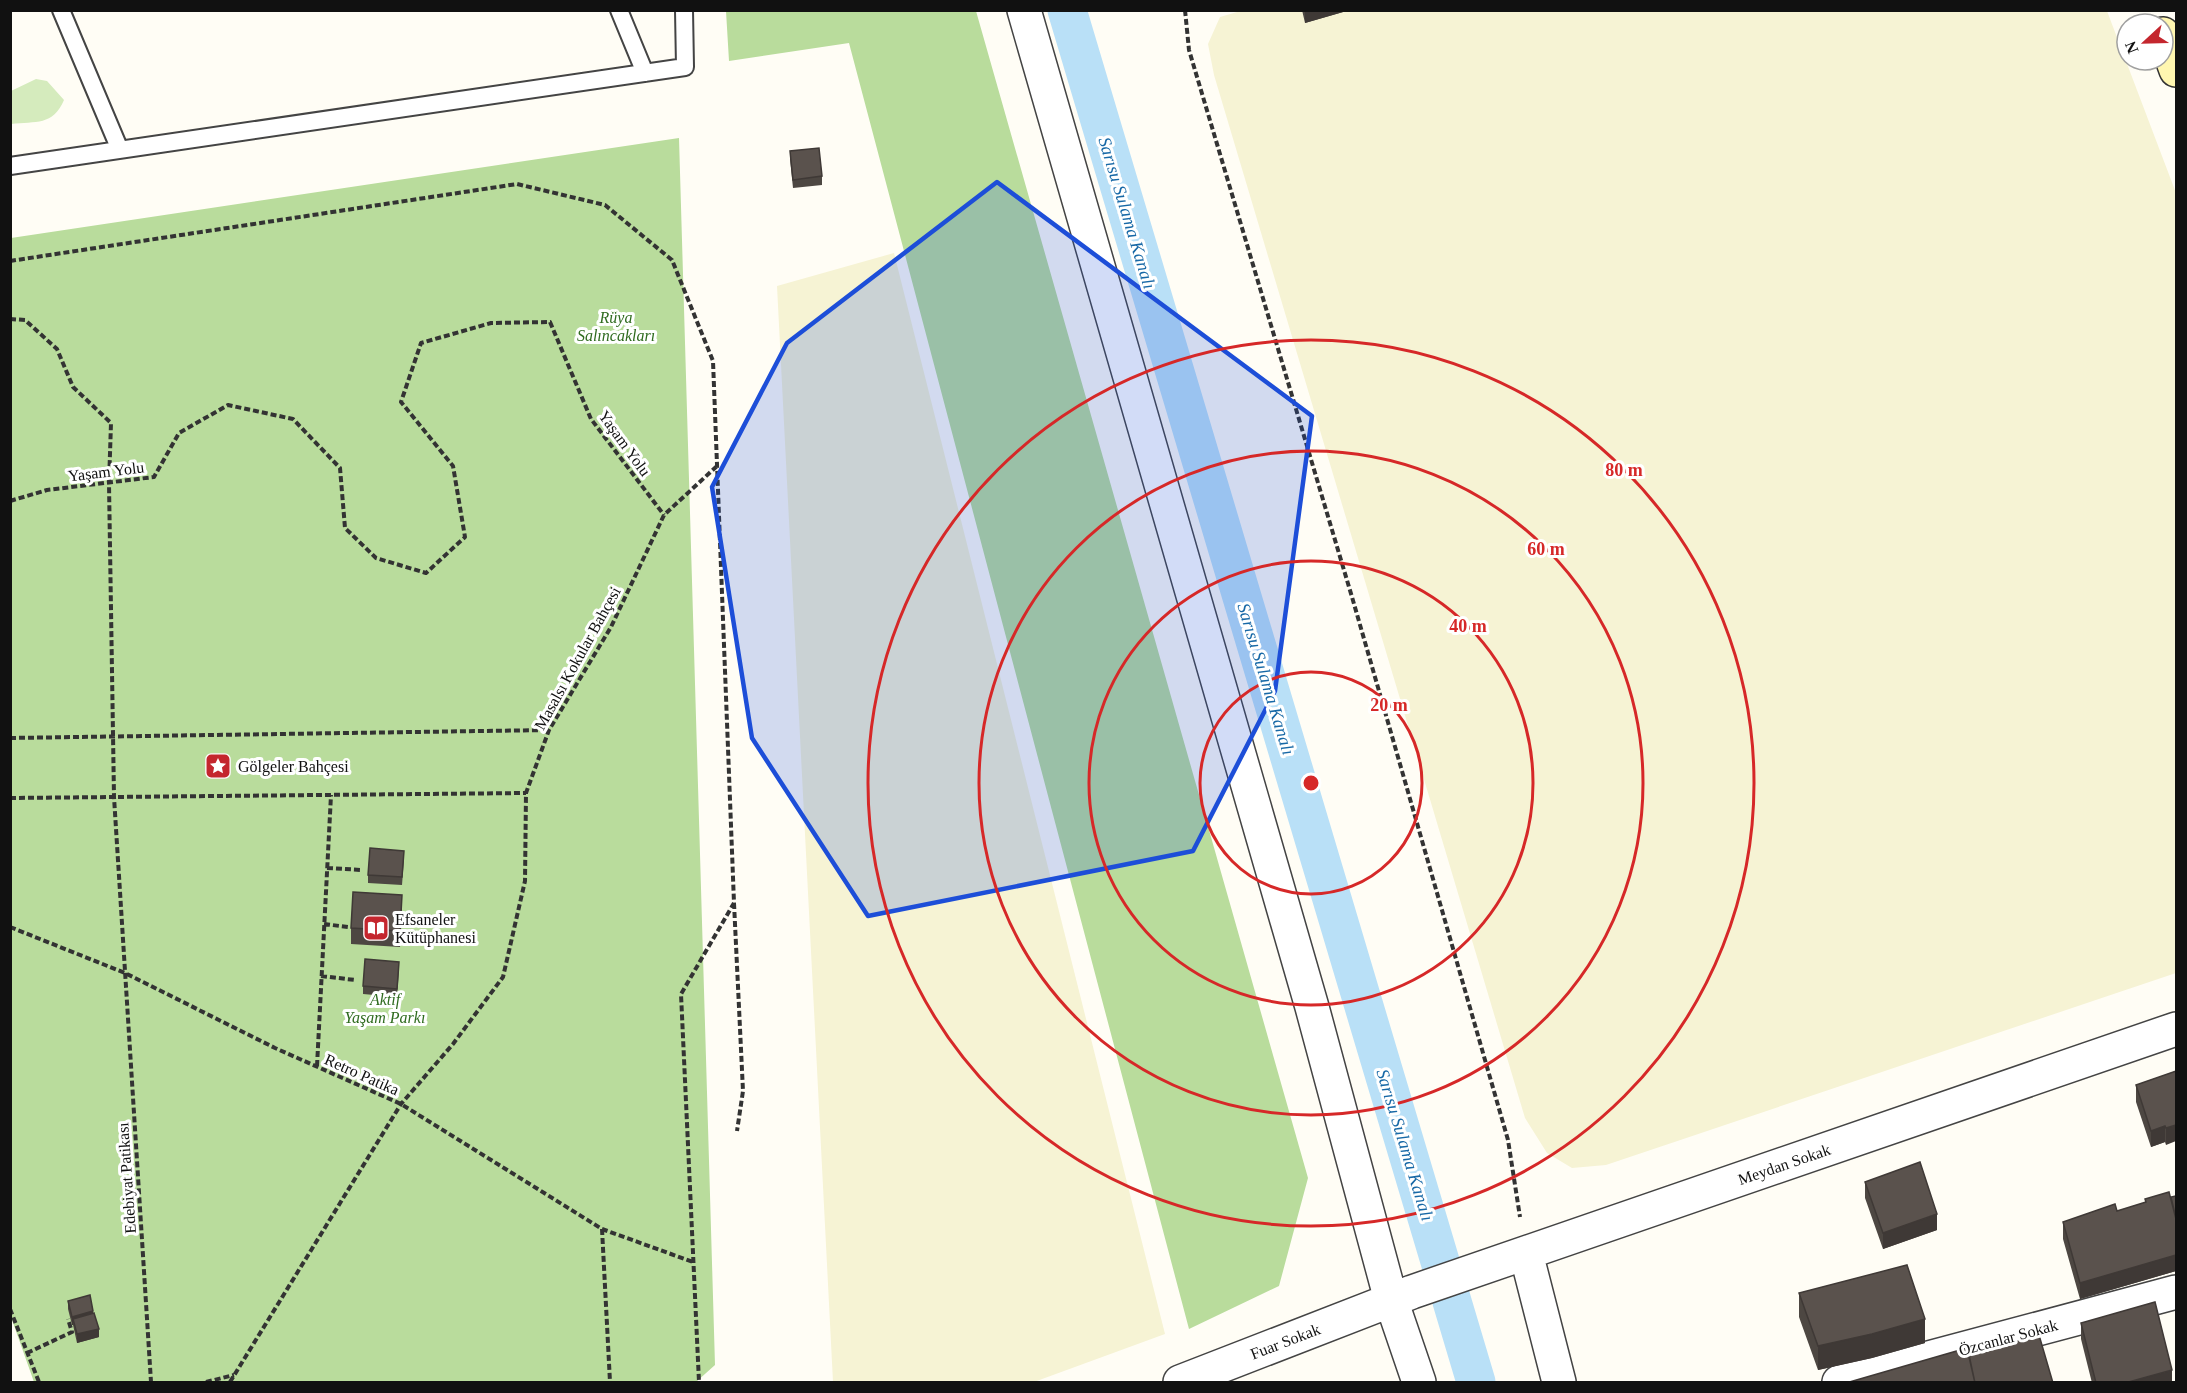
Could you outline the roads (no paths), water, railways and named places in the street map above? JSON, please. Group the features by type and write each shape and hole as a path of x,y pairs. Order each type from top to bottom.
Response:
{"street":[{"path":"1024,10 1312,1007 1401,1296 1419,1383"},
{"name":"Meydan Sokak","path":"1401,1296 2176,1029"},
{"path":"1515,1257 1559,1383"},
{"name":"Özcanlar Sokak","path":"1839,1383 2176,1292"},
{"name":"Fuar Sokak","path":"1179,1383 1401,1296"}],"lane":[{"path":"61,10 120,150"},
{"path":"619,10 645,73"},
{"path":"10,166 685,67 684,10"}],"waterway":[{"name":"Sarısu Sulama Kanalı","path":"1067,10 1476,1382"}],"place":[{"name":"Gölgeler Bahçesi","path":"218,766"},
{"name":"Efsaneler Kütüphanesi","path":"376,928"}],"park label":[{"name":"Rüya Salıncakları","path":"616,326"},
{"name":"Aktif Yaşam Parkı","path":"385,1008"}]}
